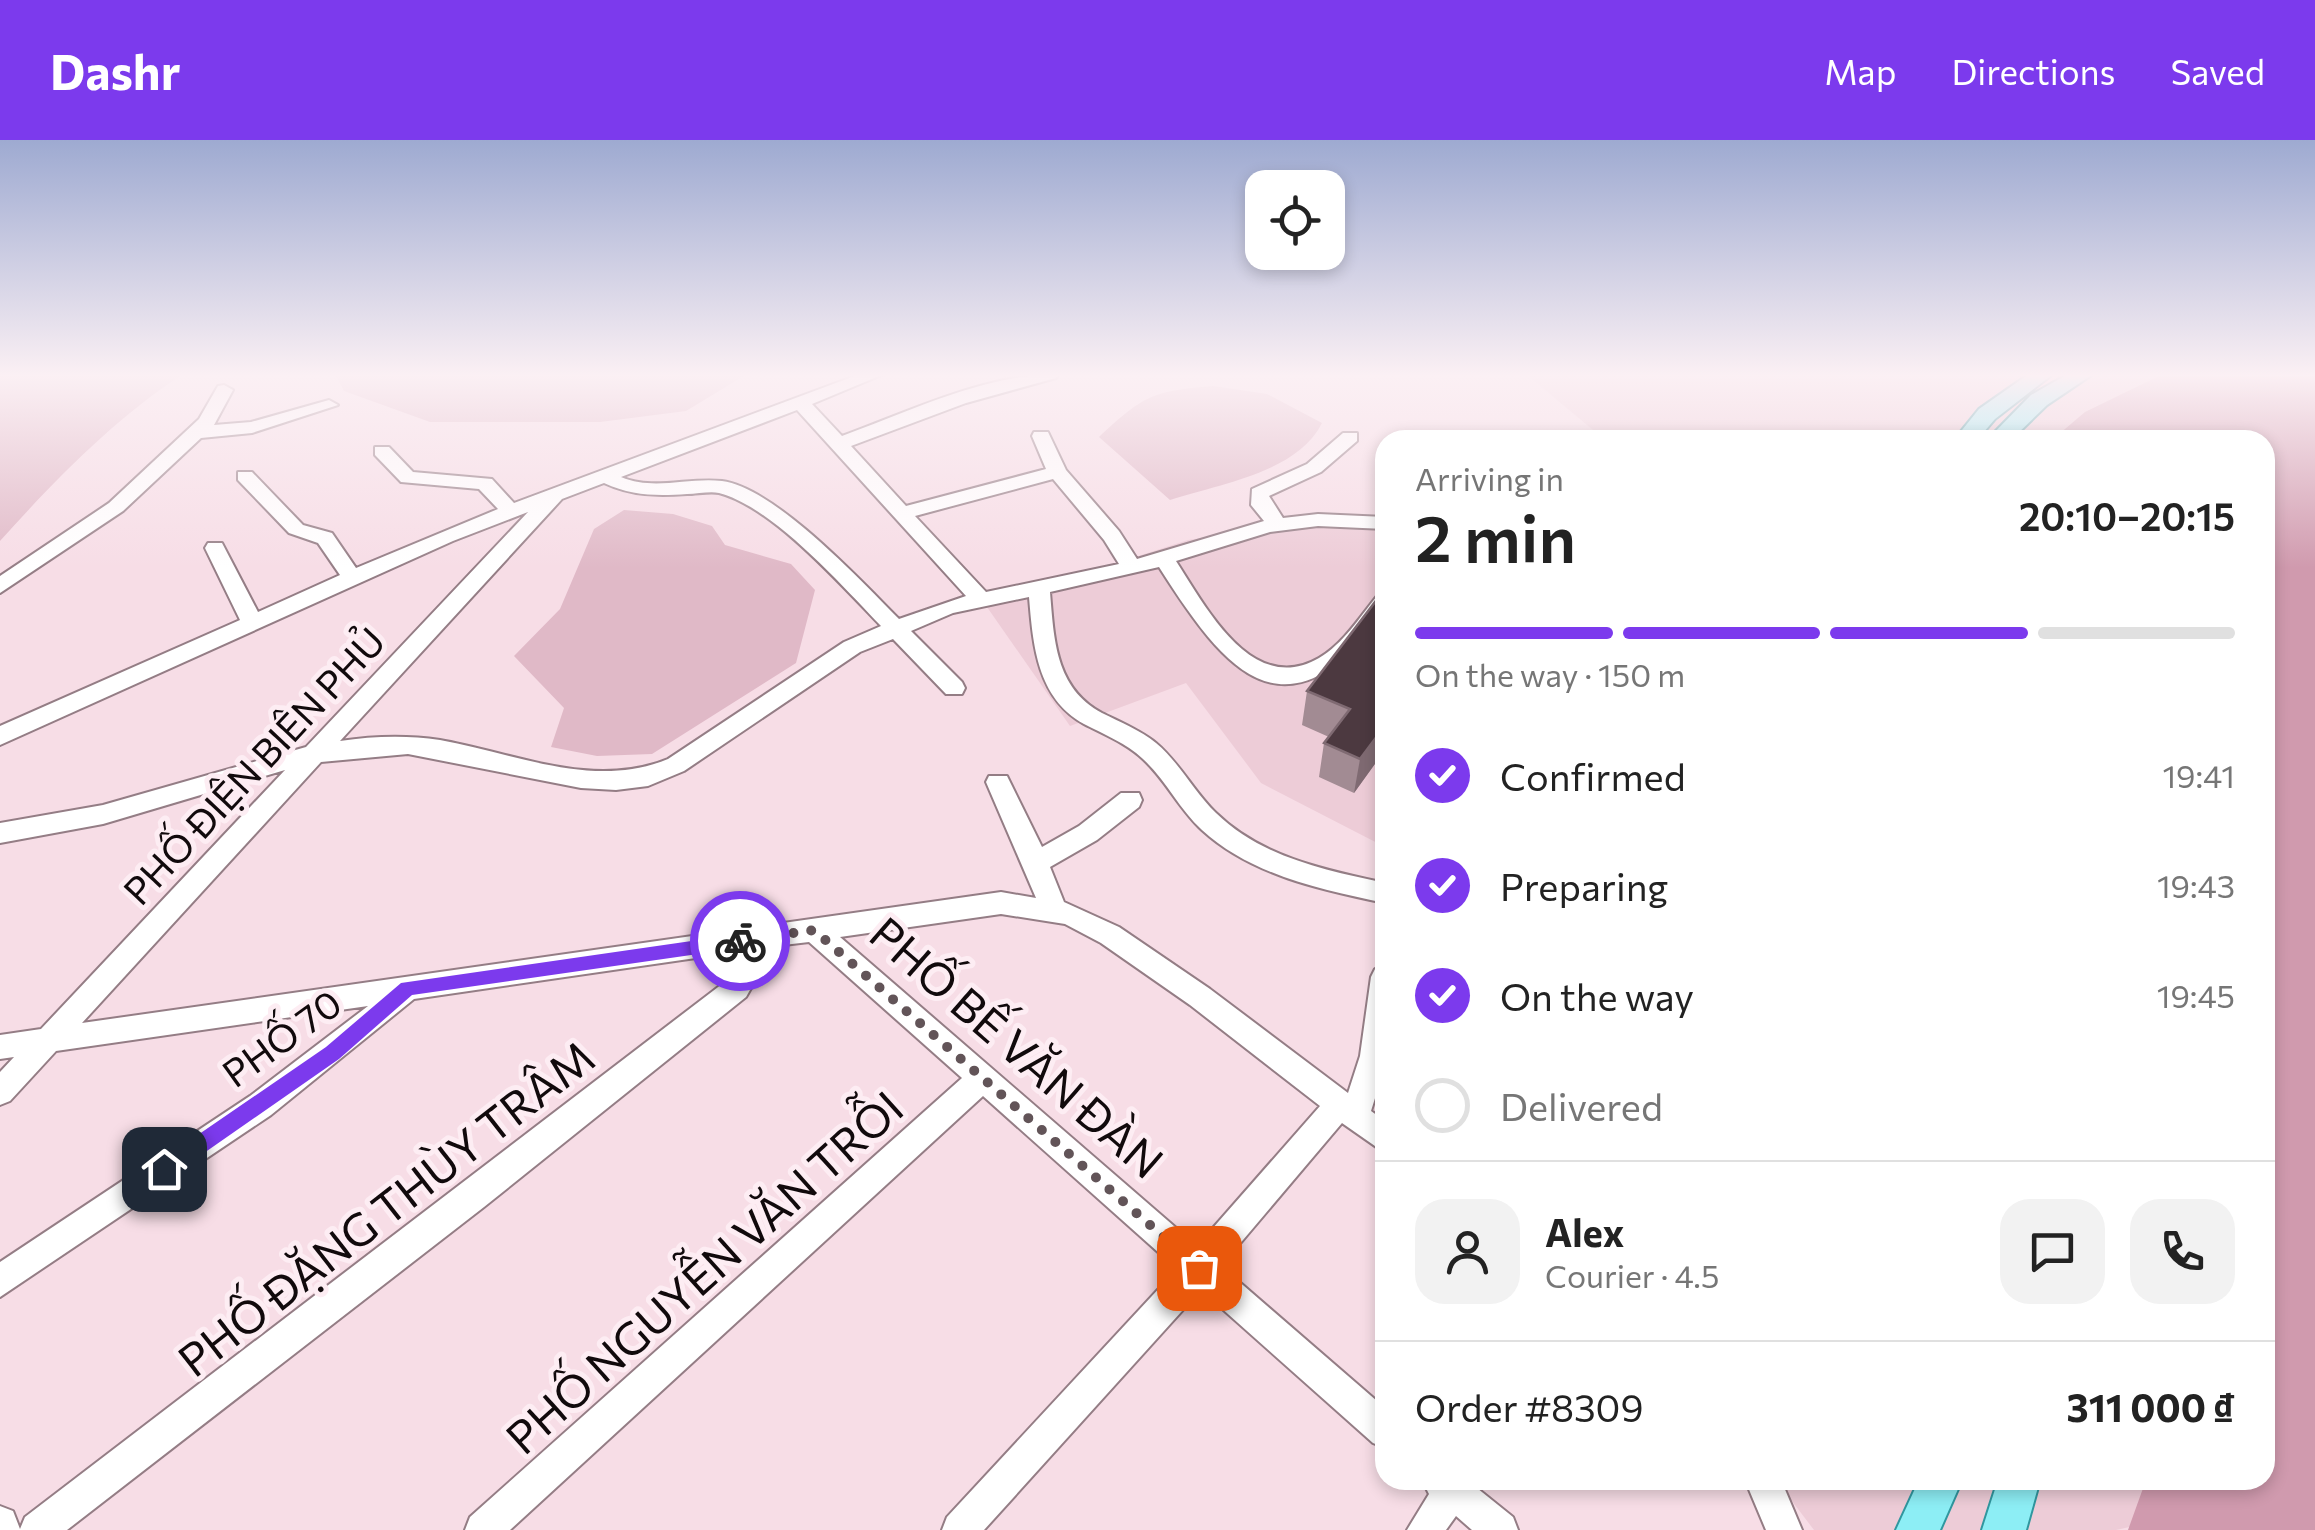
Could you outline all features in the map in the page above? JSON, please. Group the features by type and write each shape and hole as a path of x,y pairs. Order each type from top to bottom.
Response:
{"main road":[{"path":"1918,1530 1936,1490"},
{"path":"2004,1530 2016,1490"}],"street":[{"path":"0,586 116,507 189,439"},
{"path":"0,736 509,510 700,439"},
{"path":"834,439 981,600"},
{"path":"839,444 853,439"},
{"path":"1042,439 1057,472 1074,496 1098,518 1132,568"},
{"path":"1277,524 1261,504 1259,493 1314,468 1347,439"},
{"path":"382,451 408,478 486,483 509,510"},
{"path":"900,512 1057,472"},
{"path":"601,475 630,488 732,490 816,546 954,688"},
{"path":"245,476 296,529 325,538 352,578"},
{"name":"PHỐ ĐIỆN BIÊN PHỦ","path":"0,1092 560,490"},
{"path":"0,833 128,809 315,754 408,746 450,749 551,773 605,780 646,779 676,765 852,647 896,627 981,600 1132,568 1277,524 1318,520 1375,523"},
{"path":"215,548 252,622"},
{"path":"1164,558 1236,660 1264,673 1303,672 1325,664 1375,612"},
{"path":"1039,588 1050,666 1066,699 1083,713 1139,742 1210,824 1239,844 1335,884 1375,890"},
{"path":"998,782 1053,910"},
{"path":"1036,863 1088,833 1130,800"},
{"path":"0,1047 983,905 1070,914 1146,958 1375,1131"},
{"name":"PHỐ BẾ VĂN ĐÀN","path":"814,930 1375,1422"},
{"name":"PHỐ ĐẶNG THÙY TRÂM","path":"38,1530 474,1197 736,989 767,937"},
{"name":"PHỐ 70","path":"0,1282 295,1080 408,988"},
{"path":"960,1530 1347,1110 1375,1049"},
{"name":"PHỐ NGUYỄN VĂN TRỖI","path":"483,1530 983,1078"},
{"path":"1425,1530 1444,1490"},
{"path":"1452,1490 1500,1530"},
{"path":"1768,1490 1784,1530"}],"shaded area":[{"path":"0,439 101,439 42,496 0,541"},
{"path":"1101,439 1311,439 1276,465 1170,500"},
{"path":"2275,439 2315,439 2315,1486 2116,1530 1814,1530 1784,1490 2275,1490"},
{"path":"2275,439 2315,439 2315,1530 2128,1530 2142,1490 2275,1490"},
{"path":"624,510 673,514 712,526 725,545 791,564 815,590 796,663 652,754 597,756 551,747 564,708 514,656 560,609 594,529"},
{"path":"1292,524 1375,524 1375,842 1261,783 1186,683 1070,726 980,597 1095,570 1188,540"}],"building":[{"path":"1375,602 1375,739 1360,759 1324,743 1350,709 1307,691"}],"way so far":[{"path":"740,941 814,930 1199,1268"}],"route":[{"path":"164,1169 332,1053 408,988 740,941"}]}
